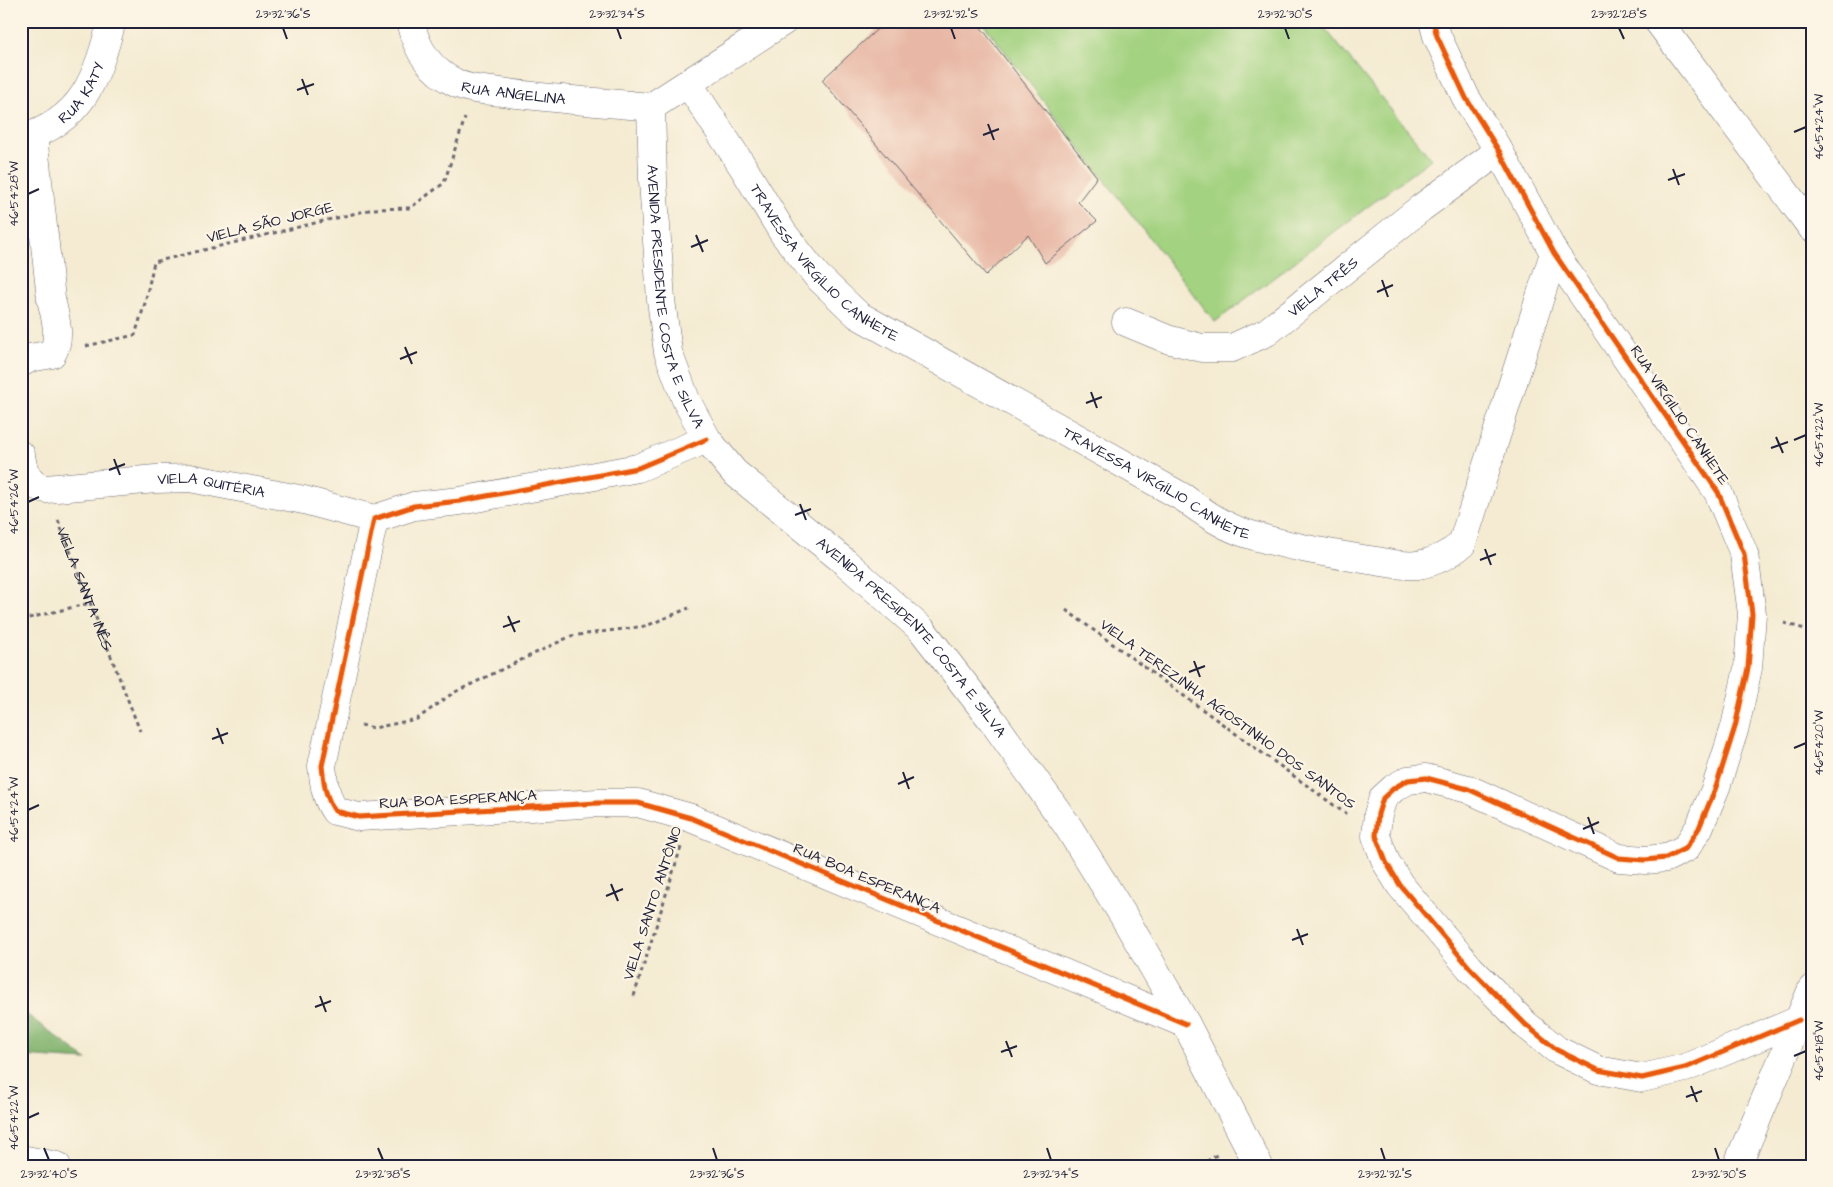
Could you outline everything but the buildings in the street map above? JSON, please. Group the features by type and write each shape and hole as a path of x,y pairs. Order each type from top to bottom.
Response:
{"street":[{"name":"RUA KATY","path":"27,137 59,122 79,104 104,50 112,21"},
{"name":"RUA ANGELINA","path":"410,21 424,58 457,84 536,97 651,107"},
{"path":"651,107 784,21"},
{"name":"RUA VIRGILIO CANHETE","path":"1433,21 1437,36 1466,98 1498,150 1554,253 1718,492 1744,554 1752,614 1748,668 1735,727 1716,787 1699,828 1686,848 1666,858 1645,860 1619,858 1468,789 1426,778 1408,780 1394,788 1383,798 1378,814 1376,836 1386,862 1400,885 1470,968 1526,1025 1557,1050 1598,1070 1642,1078 1685,1068 1799,1020"},
{"path":"1658,21 1812,228"},
{"name":"TRAVESSA VIRGÍLIO CANHETE","path":"688,83 743,166 783,233 817,276 858,315 1184,498 1213,519 1239,531 1344,556 1403,565 1418,564 1450,554 1462,544 1554,253"},
{"name":"AVENIDA PRESIDENTE COSTA E SILVA","path":"651,107 660,300 668,352 686,400 707,439 734,472 845,562 922,630 992,720 1067,825 1123,915 1186,1024 1259,1166"},
{"path":"21,363 30,358 52,354 57,346 56,323 27,137"},
{"name":"VIELA TRÊS","path":"1126,322 1167,339 1202,348 1232,348 1267,332 1421,208 1498,150"},
{"path":"374,519 414,506 460,501 638,468 707,439"},
{"path":"21,455 24,469 30,480 37,488 46,489"},
{"name":"VIELA QUITÉRIA","path":"46,489 156,478 190,478 304,500 374,519"},
{"name":"RUA BOA ESPERANÇA","path":"374,519 322,766 324,788 328,802 335,811 359,817 598,803 638,803 691,818 1186,1024"},
{"path":"1737,1166 1812,989"},
{"path":"21,1159 57,1166"}],"path":[{"path":"21,620 90,603"},
{"path":"331,719 374,728 417,719 454,693 571,636 646,626 689,608"}],"green space":[{"path":"981,21 1319,21 1431,159 1215,322"},
{"path":"21,1010 87,1060 21,1056"}],"cycle path":[{"path":"1433,21 1437,36 1466,98 1499,151 1554,253 1718,492 1744,554 1752,614 1748,668 1735,727 1716,787 1699,828 1686,848 1666,858 1645,860 1619,858 1468,789 1426,778 1408,780 1394,788 1383,798 1378,814 1376,836 1386,862 1400,885 1470,968 1526,1025 1557,1050 1598,1070 1642,1078 1685,1068 1799,1020"},
{"path":"707,439 638,468 460,501 414,506 374,519 322,766 327,795 335,811 359,817 598,803 638,803 691,818 1186,1024"}]}
